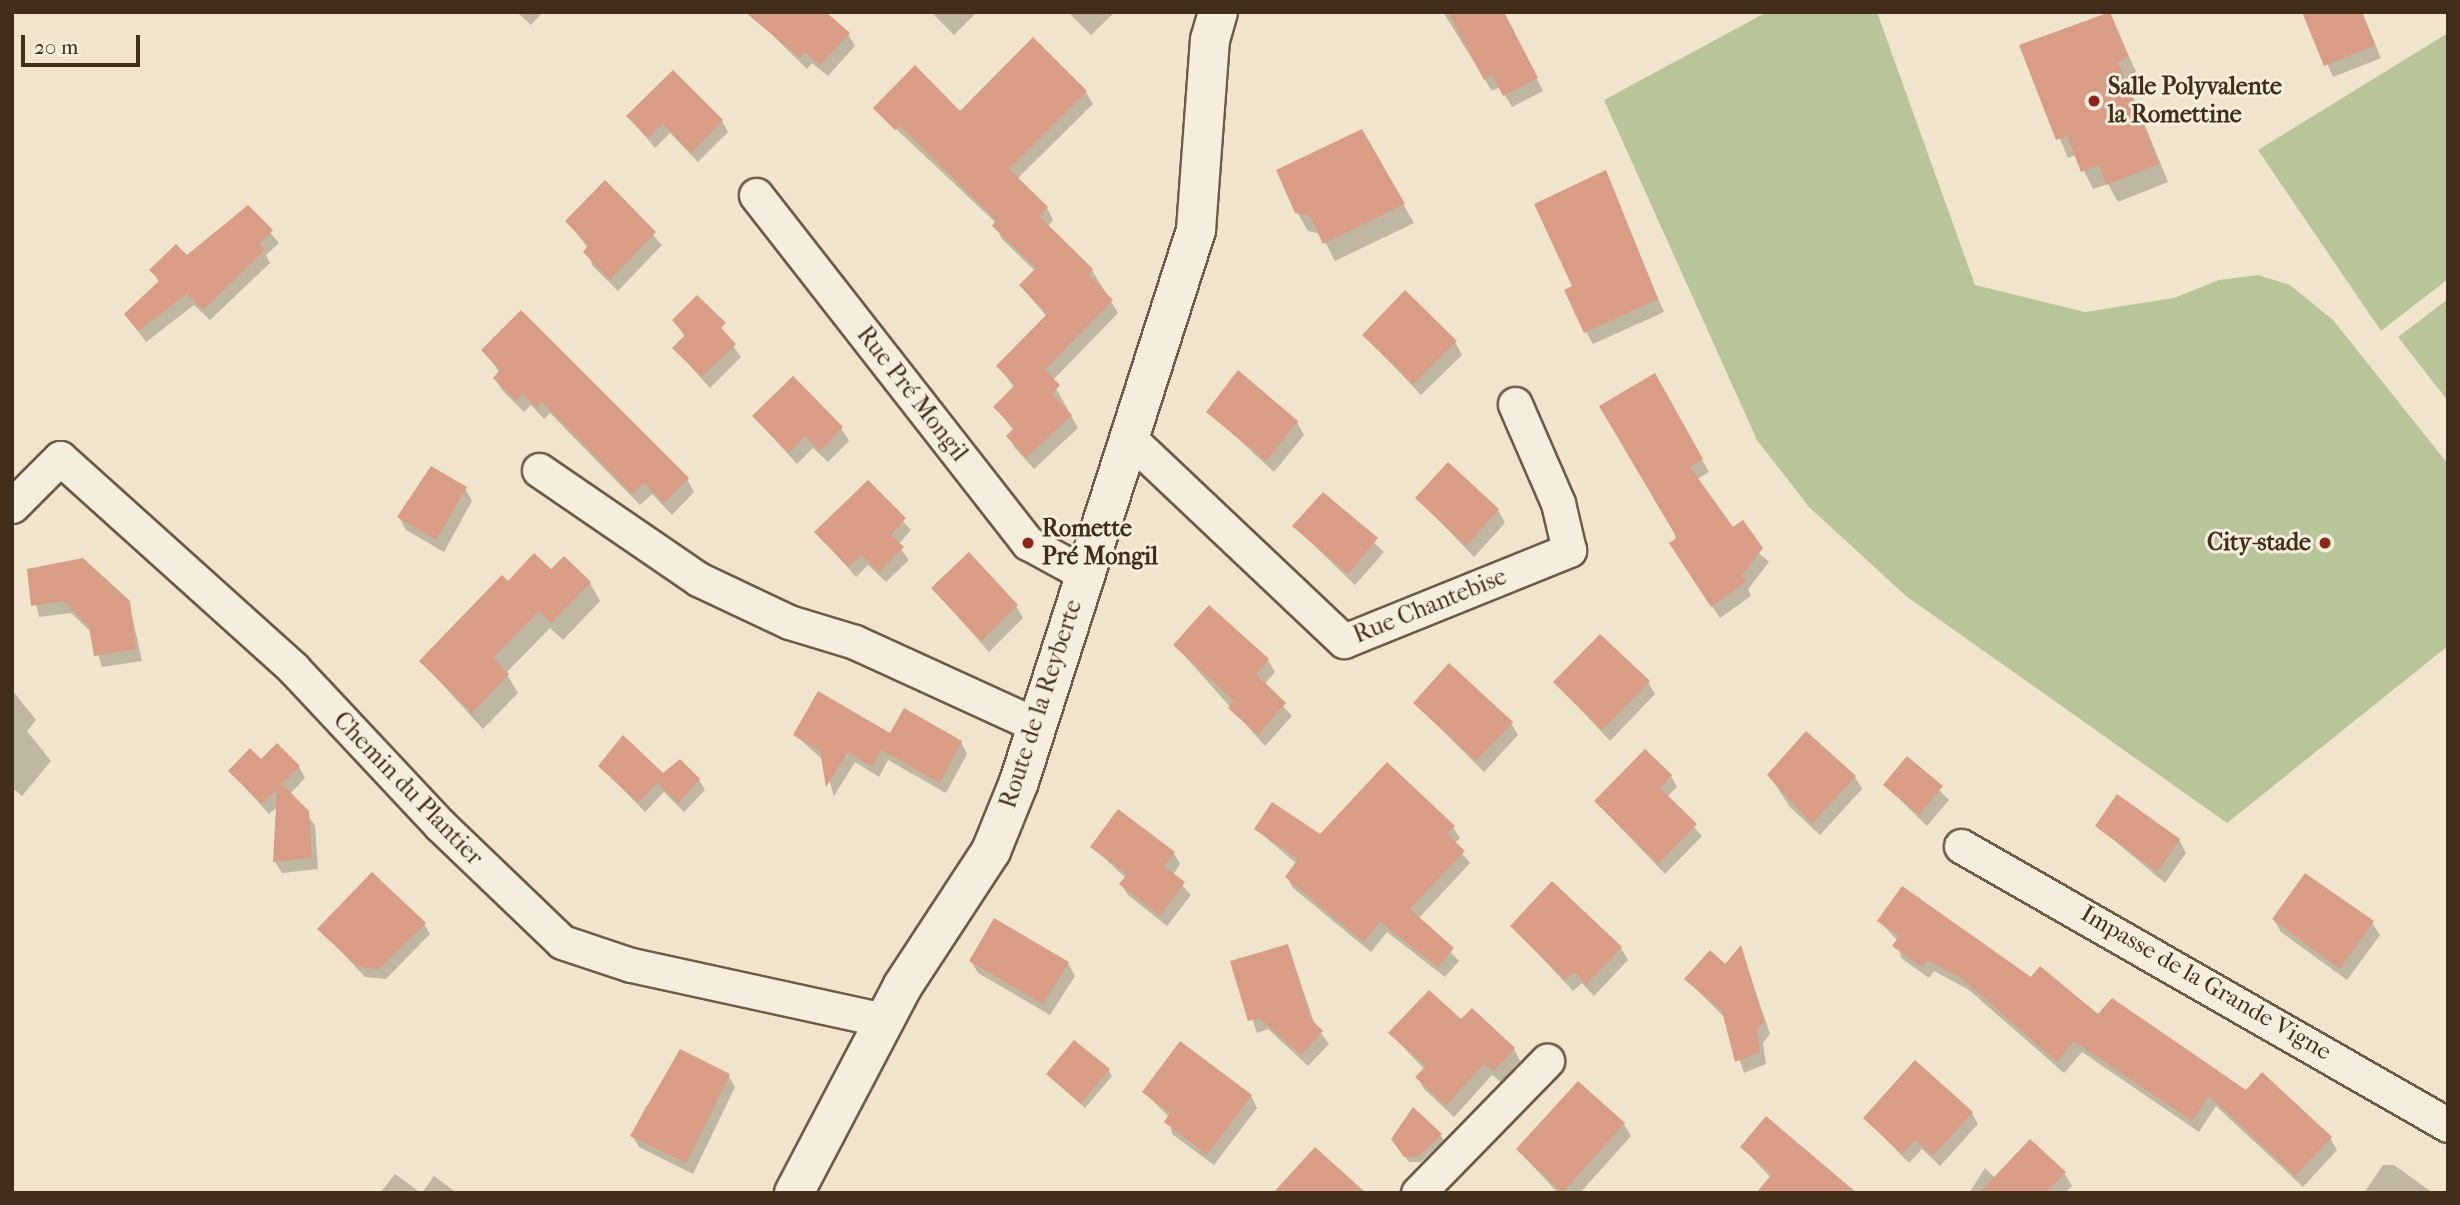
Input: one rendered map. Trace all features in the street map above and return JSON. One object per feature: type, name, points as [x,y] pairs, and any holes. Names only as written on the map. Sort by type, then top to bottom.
[{"type":"main road","name":"Route de la Reyberte","points":[[794,1193],[883,1020],[991,851],[1196,230],[1210,40],[1218,12]]},
{"type":"street","name":"Rue Pré Mongil","points":[[756,195],[1028,543],[1083,573]]},
{"type":"street","name":"Rue Chantebise","points":[[1128,437],[1344,641],[1569,550],[1558,503],[1515,404]]},
{"type":"street","name":"Chemin du Plantier","points":[[12,506],[60,458],[295,669],[439,824],[562,942],[631,965],[883,1020]]},
{"type":"street","points":[[539,470],[698,579],[789,622],[855,642],[1034,724]]},
{"type":"street","name":"Impasse de la Grande Vigne","points":[[1961,846],[2448,1125]]},
{"type":"street","points":[[1418,1193],[1547,1061]]},
{"type":"green space","points":[[1767,12],[1877,12],[1975,285],[2085,312],[2174,298],[2219,280],[2258,275],[2290,285],[2333,320],[2448,464],[2448,646],[2227,823],[1906,596],[1809,507],[1757,440],[1604,100]]},
{"type":"green space","points":[[2448,33],[2448,279],[2381,331],[2258,150]]},
{"type":"green space","points":[[2448,299],[2448,401],[2398,337]]},
{"type":"building","points":[[745,12],[826,12],[850,33],[820,65],[805,52],[800,58]]},
{"type":"building","points":[[1448,12],[1504,12],[1538,78],[1503,96],[1492,75],[1484,80]]},
{"type":"building","name":"Salle Polyvalente la Romettine","points":[[2110,12],[2129,57],[2118,62],[2159,164],[2106,185],[2099,165],[2081,172],[2067,136],[2056,140],[2019,45]]},
{"type":"building","points":[[2302,12],[2362,12],[2375,45],[2324,66]]},
{"type":"building","points":[[1033,37],[1087,91],[1009,169],[1048,207],[1039,216],[1093,269],[1089,275],[1113,300],[1045,370],[1060,385],[1052,394],[1072,415],[1026,458],[1006,436],[1014,428],[993,407],[1015,385],[996,366],[1047,314],[1019,285],[1036,268],[992,226],[996,220],[900,126],[895,130],[873,108],[915,65],[960,111]]},
{"type":"building","points":[[673,70],[723,120],[691,153],[663,124],[648,138],[626,116]]},
{"type":"building","points":[[1362,129],[1405,204],[1323,244],[1310,216],[1295,213],[1276,170]]},
{"type":"building","points":[[1606,170],[1658,299],[1584,333],[1564,290],[1572,286],[1534,204]]},
{"type":"building","points":[[605,180],[656,232],[610,280],[583,252],[588,245],[565,221]]},
{"type":"building","points":[[248,205],[273,230],[259,244],[265,250],[203,310],[187,294],[138,331],[124,314],[160,280],[149,270],[176,244],[187,255]]},
{"type":"building","points":[[1405,290],[1457,341],[1413,384],[1362,335]]},
{"type":"building","points":[[697,295],[726,323],[721,328],[736,344],[702,377],[672,348],[685,335],[672,320]]},
{"type":"building","points":[[521,310],[689,478],[664,503],[644,483],[632,494],[542,402],[536,408],[523,394],[516,401],[493,378],[500,370],[481,350]]},
{"type":"building","points":[[1238,370],[1298,421],[1266,461],[1206,412]]},
{"type":"building","points":[[1655,373],[1703,459],[1690,467],[1733,527],[1743,520],[1763,548],[1742,575],[1746,582],[1711,607],[1669,543],[1677,538],[1599,406]]},
{"type":"building","points":[[793,376],[843,427],[820,451],[805,436],[789,453],[752,416]]},
{"type":"building","points":[[1448,462],[1499,509],[1466,546],[1415,498]]},
{"type":"building","points":[[431,466],[467,487],[436,540],[397,517]]},
{"type":"building","points":[[868,480],[906,518],[891,535],[904,547],[879,572],[861,555],[848,567],[814,532]]},
{"type":"building","points":[[1323,492],[1378,538],[1348,574],[1292,526]]},
{"type":"building","points":[[969,552],[1018,605],[981,641],[931,588]]},
{"type":"building","points":[[534,553],[551,569],[564,556],[591,582],[551,623],[539,611],[493,658],[509,674],[472,713],[419,661],[502,575],[508,581]]},
{"type":"building","points":[[83,558],[130,601],[136,649],[94,656],[89,627],[63,601],[31,606],[27,569]]},
{"type":"building","points":[[1209,605],[1269,659],[1256,674],[1286,703],[1258,735],[1228,708],[1234,701],[1173,645]]},
{"type":"building","points":[[1600,634],[1650,681],[1602,730],[1553,682]]},
{"type":"building","points":[[1449,663],[1513,722],[1476,761],[1413,703]]},
{"type":"building","points":[[818,691],[890,733],[904,708],[962,741],[940,783],[881,750],[872,767],[848,752],[826,787],[820,751],[793,735]]},
{"type":"building","points":[[1806,731],[1856,776],[1812,824],[1767,775]]},
{"type":"building","points":[[623,735],[663,773],[680,759],[700,779],[678,803],[657,783],[638,803],[598,766]]},
{"type":"building","points":[[277,743],[300,766],[282,784],[309,811],[312,858],[273,862],[277,789],[262,804],[228,771],[250,748],[261,759]]},
{"type":"building","points":[[1645,749],[1672,775],[1660,788],[1697,824],[1658,864],[1594,801]]},
{"type":"building","points":[[1907,756],[1943,786],[1919,815],[1883,785]]},
{"type":"building","points":[[1387,762],[1455,826],[1447,834],[1465,851],[1410,909],[1454,948],[1438,967],[1380,922],[1364,942],[1285,877],[1298,859],[1254,829],[1272,802],[1320,834]]},
{"type":"building","points":[[2117,794],[2180,839],[2157,872],[2095,826]]},
{"type":"building","points":[[1118,809],[1175,852],[1164,866],[1185,882],[1160,916],[1119,884],[1127,874],[1090,847]]},
{"type":"building","points":[[372,872],[426,923],[379,969],[358,967],[317,929]]},
{"type":"building","points":[[2305,873],[2374,921],[2340,969],[2272,919]]},
{"type":"building","points":[[1552,881],[1622,947],[1586,985],[1574,972],[1565,980],[1510,926]]},
{"type":"building","points":[[1902,886],[2031,977],[2040,966],[2098,1014],[2112,998],[2246,1090],[2262,1072],[2332,1137],[2295,1176],[2209,1096],[2192,1121],[2074,1041],[2057,1062],[1961,978],[1927,960],[1922,967],[1892,946],[1899,936],[1877,921]]},
{"type":"building","points":[[994,918],[1069,962],[1043,1004],[969,961]]},
{"type":"building","points":[[1288,944],[1311,1019],[1323,1031],[1301,1055],[1259,1018],[1248,1021],[1230,961]]},
{"type":"building","points":[[1741,945],[1764,1021],[1757,1030],[1760,1052],[1735,1062],[1722,1011],[1684,979],[1710,950],[1725,964]]},
{"type":"building","points":[[1429,990],[1461,1019],[1472,1008],[1515,1048],[1494,1071],[1484,1064],[1446,1106],[1415,1077],[1426,1066],[1388,1033]]},
{"type":"building","points":[[1074,1040],[1110,1069],[1081,1104],[1046,1074]]},
{"type":"building","points":[[1180,1041],[1252,1095],[1207,1155],[1164,1122],[1170,1113],[1142,1092]]},
{"type":"building","points":[[680,1049],[730,1074],[686,1163],[630,1136]]},
{"type":"building","points":[[1915,1060],[1973,1112],[1933,1156],[1915,1140],[1902,1154],[1863,1118]]},
{"type":"building","points":[[1578,1081],[1625,1123],[1562,1193],[1516,1149]]},
{"type":"building","points":[[1413,1107],[1442,1134],[1418,1157],[1404,1157],[1391,1139]]},
{"type":"building","points":[[1766,1116],[1857,1193],[1756,1193],[1772,1174],[1740,1147]]},
{"type":"building","points":[[2030,1139],[2066,1172],[2046,1193],[1979,1193]]},
{"type":"building","points":[[1315,1147],[1366,1193],[1273,1193]]},
{"type":"place","name":"Salle Polyvalente la Romettine","points":[[2094,101]]},
{"type":"place","name":"Romette Pré Mongil","points":[[1028,543]]},
{"type":"place","name":"City-stade","points":[[2325,543]]}]
